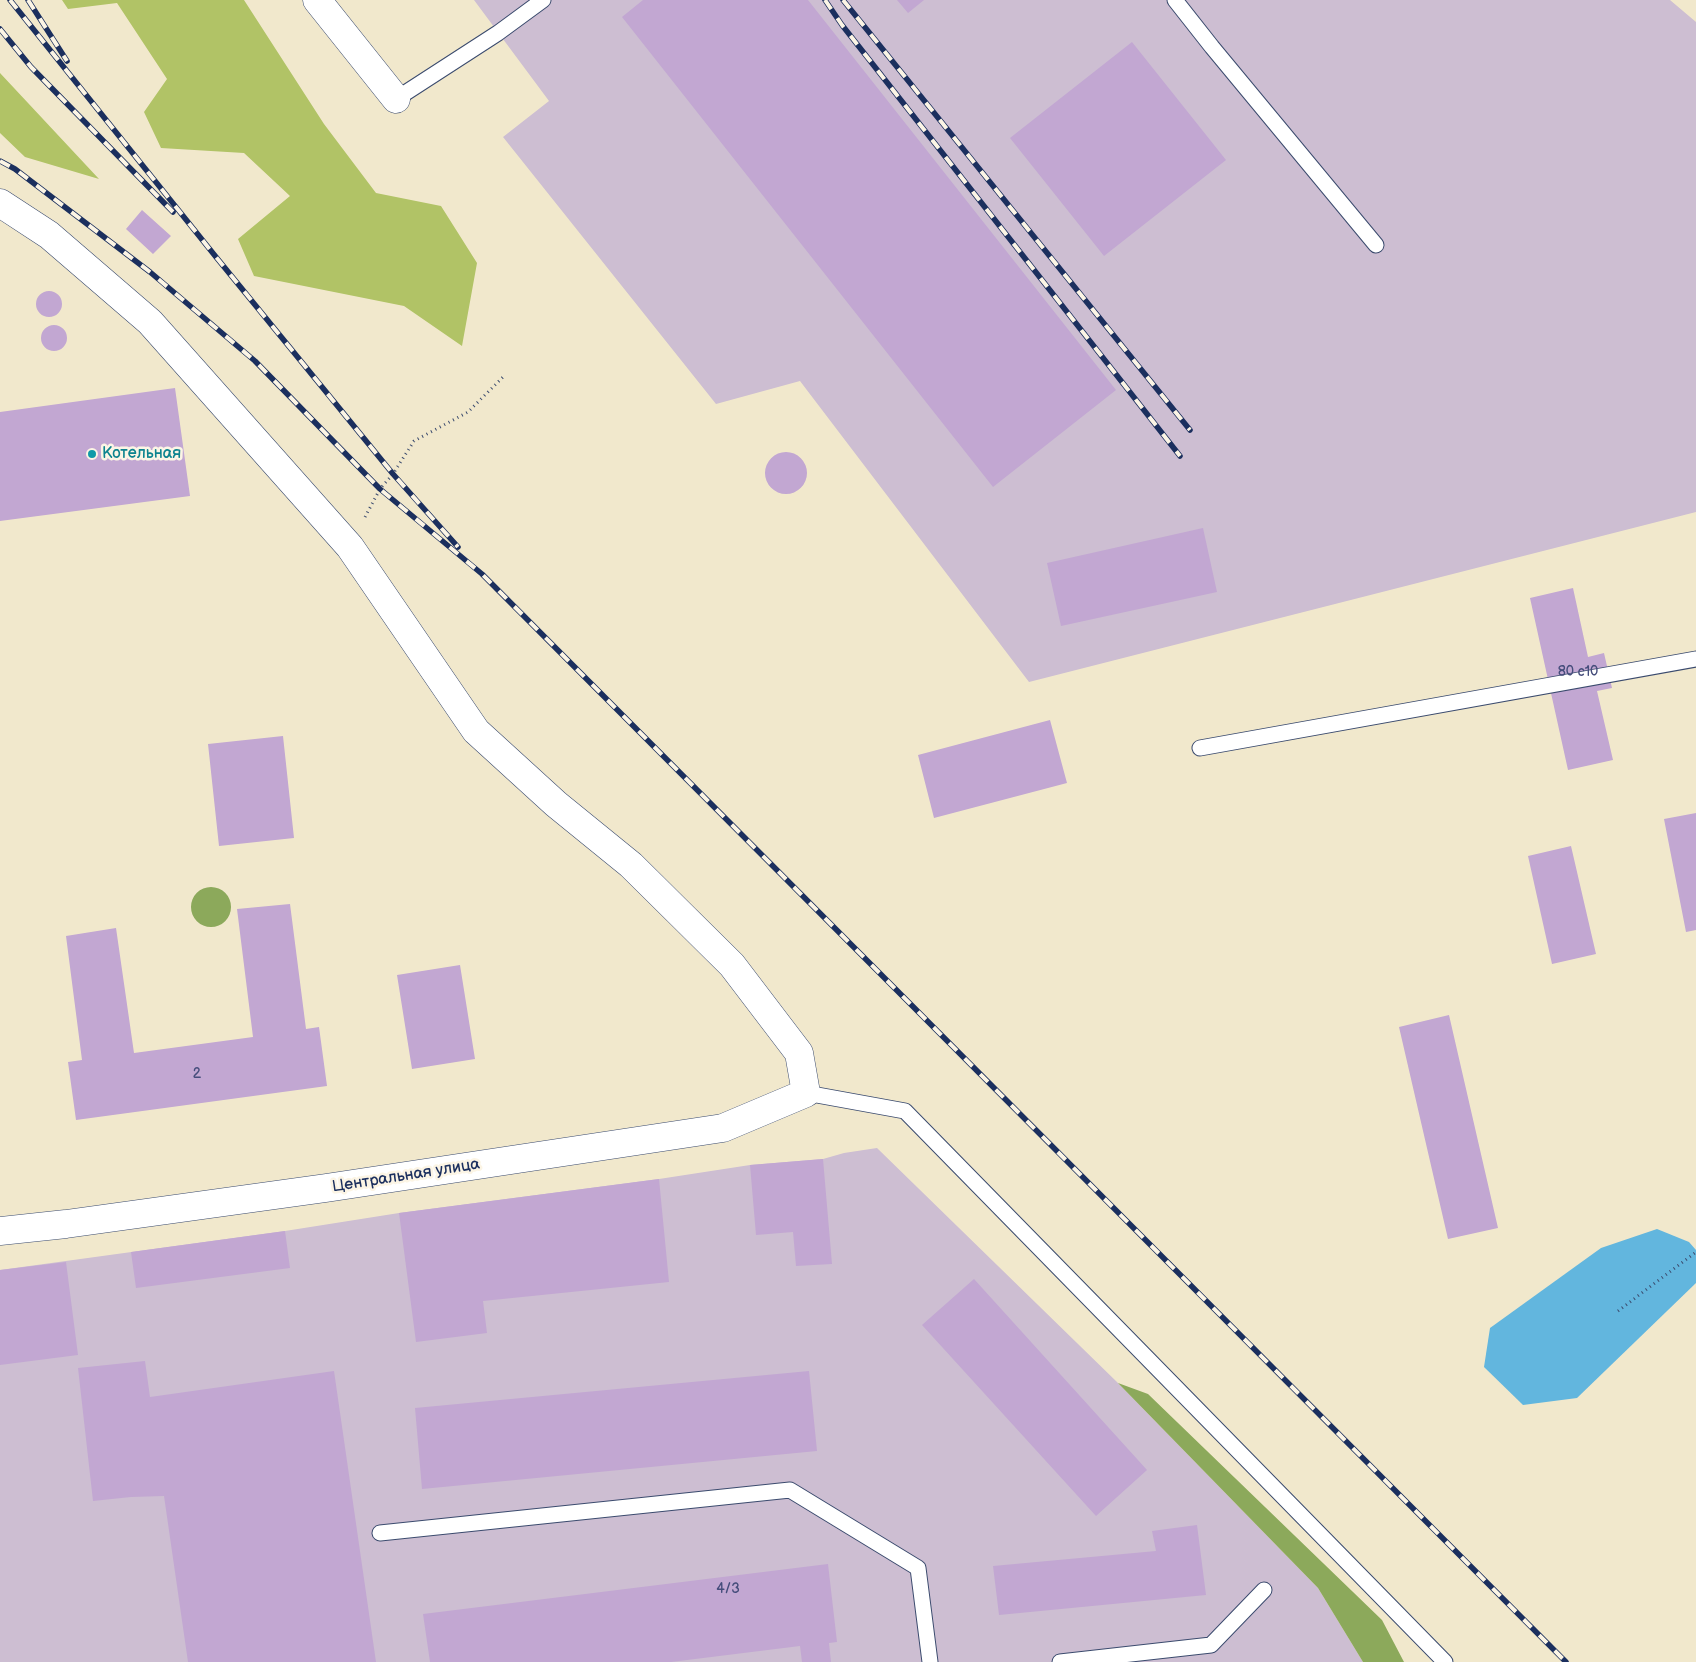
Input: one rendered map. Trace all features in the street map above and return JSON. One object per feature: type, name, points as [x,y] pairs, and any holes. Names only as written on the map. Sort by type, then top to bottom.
[{"type":"street","points":[[317,0],[396,98]]},
{"type":"street","points":[[0,203],[49,235],[150,322],[350,547],[476,731],[556,804],[632,865],[732,965],[799,1054],[806,1093]]},
{"type":"street","name":"Центральная улица","points":[[0,1231],[75,1223],[336,1187],[723,1128],[806,1093]]},
{"type":"lane","points":[[396,98],[498,33],[543,0]]},
{"type":"lane","points":[[1176,0],[1376,245]]},
{"type":"lane","points":[[1200,748],[1696,659]]},
{"type":"lane","points":[[806,1093],[905,1111],[1445,1662]]},
{"type":"lane","points":[[380,1534],[790,1490],[918,1568],[930,1662]]},
{"type":"lane","points":[[1060,1662],[1211,1645],[1264,1590]]},
{"type":"path","points":[[350,547],[380,489],[393,474],[414,441],[468,412],[504,376]]},
{"type":"path","points":[[1618,1311],[1696,1252]]},
{"type":"shaded area","points":[[474,0],[1670,0],[1696,22],[1696,512],[1029,682],[800,381],[716,404],[503,137],[549,101]]},
{"type":"shaded area","points":[[877,1148],[1118,1383],[1318,1588],[1363,1662],[0,1662],[0,1270],[750,1165],[823,1159],[844,1153]]},
{"type":"green space","points":[[62,0],[244,0],[324,124],[376,193],[441,206],[477,263],[462,346],[404,306],[254,276],[238,239],[290,196],[244,153],[161,148],[144,112],[167,79],[117,3],[68,9]]},
{"type":"green space","points":[[0,73],[99,179],[25,157],[0,133]]},
{"type":"green space","points":[[215,887],[222,890],[228,896],[231,907],[230,915],[222,924],[215,927],[207,927],[200,924],[192,915],[191,903],[194,896],[203,888]]},
{"type":"green space","points":[[1118,1383],[1148,1394],[1382,1620],[1404,1662],[1363,1662],[1318,1588]]},
{"type":"water","points":[[1657,1229],[1689,1242],[1696,1250],[1696,1283],[1577,1398],[1523,1405],[1484,1367],[1490,1328],[1601,1248]]},
{"type":"building","points":[[643,0],[808,0],[1116,390],[993,487],[622,17]]},
{"type":"building","points":[[897,0],[924,0],[908,13]]},
{"type":"building","points":[[1132,42],[1226,160],[1104,256],[1010,138]]},
{"type":"building","points":[[142,210],[171,236],[153,254],[126,229]]},
{"type":"building","points":[[49,291],[58,295],[62,304],[58,313],[49,317],[40,313],[36,304],[40,295]]},
{"type":"building","points":[[54,325],[63,329],[67,338],[63,347],[54,351],[45,347],[41,338],[45,329]]},
{"type":"building","name":"Котельная","points":[[175,388],[190,496],[0,521],[0,412]]},
{"type":"building","points":[[786,452],[801,458],[807,473],[801,488],[786,494],[771,488],[765,473],[771,458]]},
{"type":"building","points":[[1203,528],[1217,592],[1061,626],[1047,563]]},
{"type":"building","points":[[1573,588],[1588,657],[1604,653],[1612,688],[1597,691],[1613,760],[1568,770],[1530,598]]},
{"type":"building","points":[[1050,720],[1067,783],[934,818],[918,755]]},
{"type":"building","points":[[283,736],[294,838],[219,846],[208,744]]},
{"type":"building","points":[[1696,813],[1696,930],[1686,932],[1664,819]]},
{"type":"building","points":[[1571,846],[1596,954],[1552,964],[1528,856]]},
{"type":"building","points":[[290,904],[306,1029],[319,1027],[327,1086],[76,1120],[68,1062],[82,1060],[66,936],[116,928],[134,1053],[253,1037],[237,909]]},
{"type":"building","points":[[460,965],[475,1059],[412,1069],[397,975]]},
{"type":"building","points":[[1449,1015],[1498,1228],[1448,1239],[1399,1027]]},
{"type":"building","points":[[823,1159],[832,1264],[796,1266],[793,1232],[756,1235],[750,1165]]},
{"type":"building","points":[[659,1179],[669,1282],[483,1301],[487,1333],[416,1342],[399,1213]]},
{"type":"building","points":[[285,1231],[290,1268],[136,1288],[131,1252]]},
{"type":"building","points":[[66,1262],[78,1355],[0,1365],[0,1270]]},
{"type":"building","points":[[974,1279],[1147,1470],[1096,1516],[922,1325]]},
{"type":"building","points":[[145,1361],[150,1397],[334,1371],[376,1662],[188,1662],[164,1496],[93,1501],[78,1368]]},
{"type":"building","points":[[809,1371],[817,1451],[422,1489],[415,1408]]},
{"type":"building","points":[[1197,1525],[1206,1595],[999,1615],[993,1566],[1156,1551],[1152,1531]]},
{"type":"building","points":[[828,1564],[837,1642],[829,1643],[831,1662],[802,1662],[800,1646],[671,1662],[430,1662],[423,1614]]},
{"type":"railway","points":[[10,0],[393,474],[458,547]]},
{"type":"railway","points":[[28,0],[67,61]]},
{"type":"railway","points":[[825,0],[842,25],[1180,456]]},
{"type":"railway","points":[[843,0],[1190,430]]},
{"type":"railway","points":[[0,29],[31,67],[173,212]]},
{"type":"railway","points":[[0,161],[15,169],[150,272],[255,361],[380,489],[482,574],[1566,1662]]},
{"type":"place","name":"Котельная","points":[[92,454]]}]
